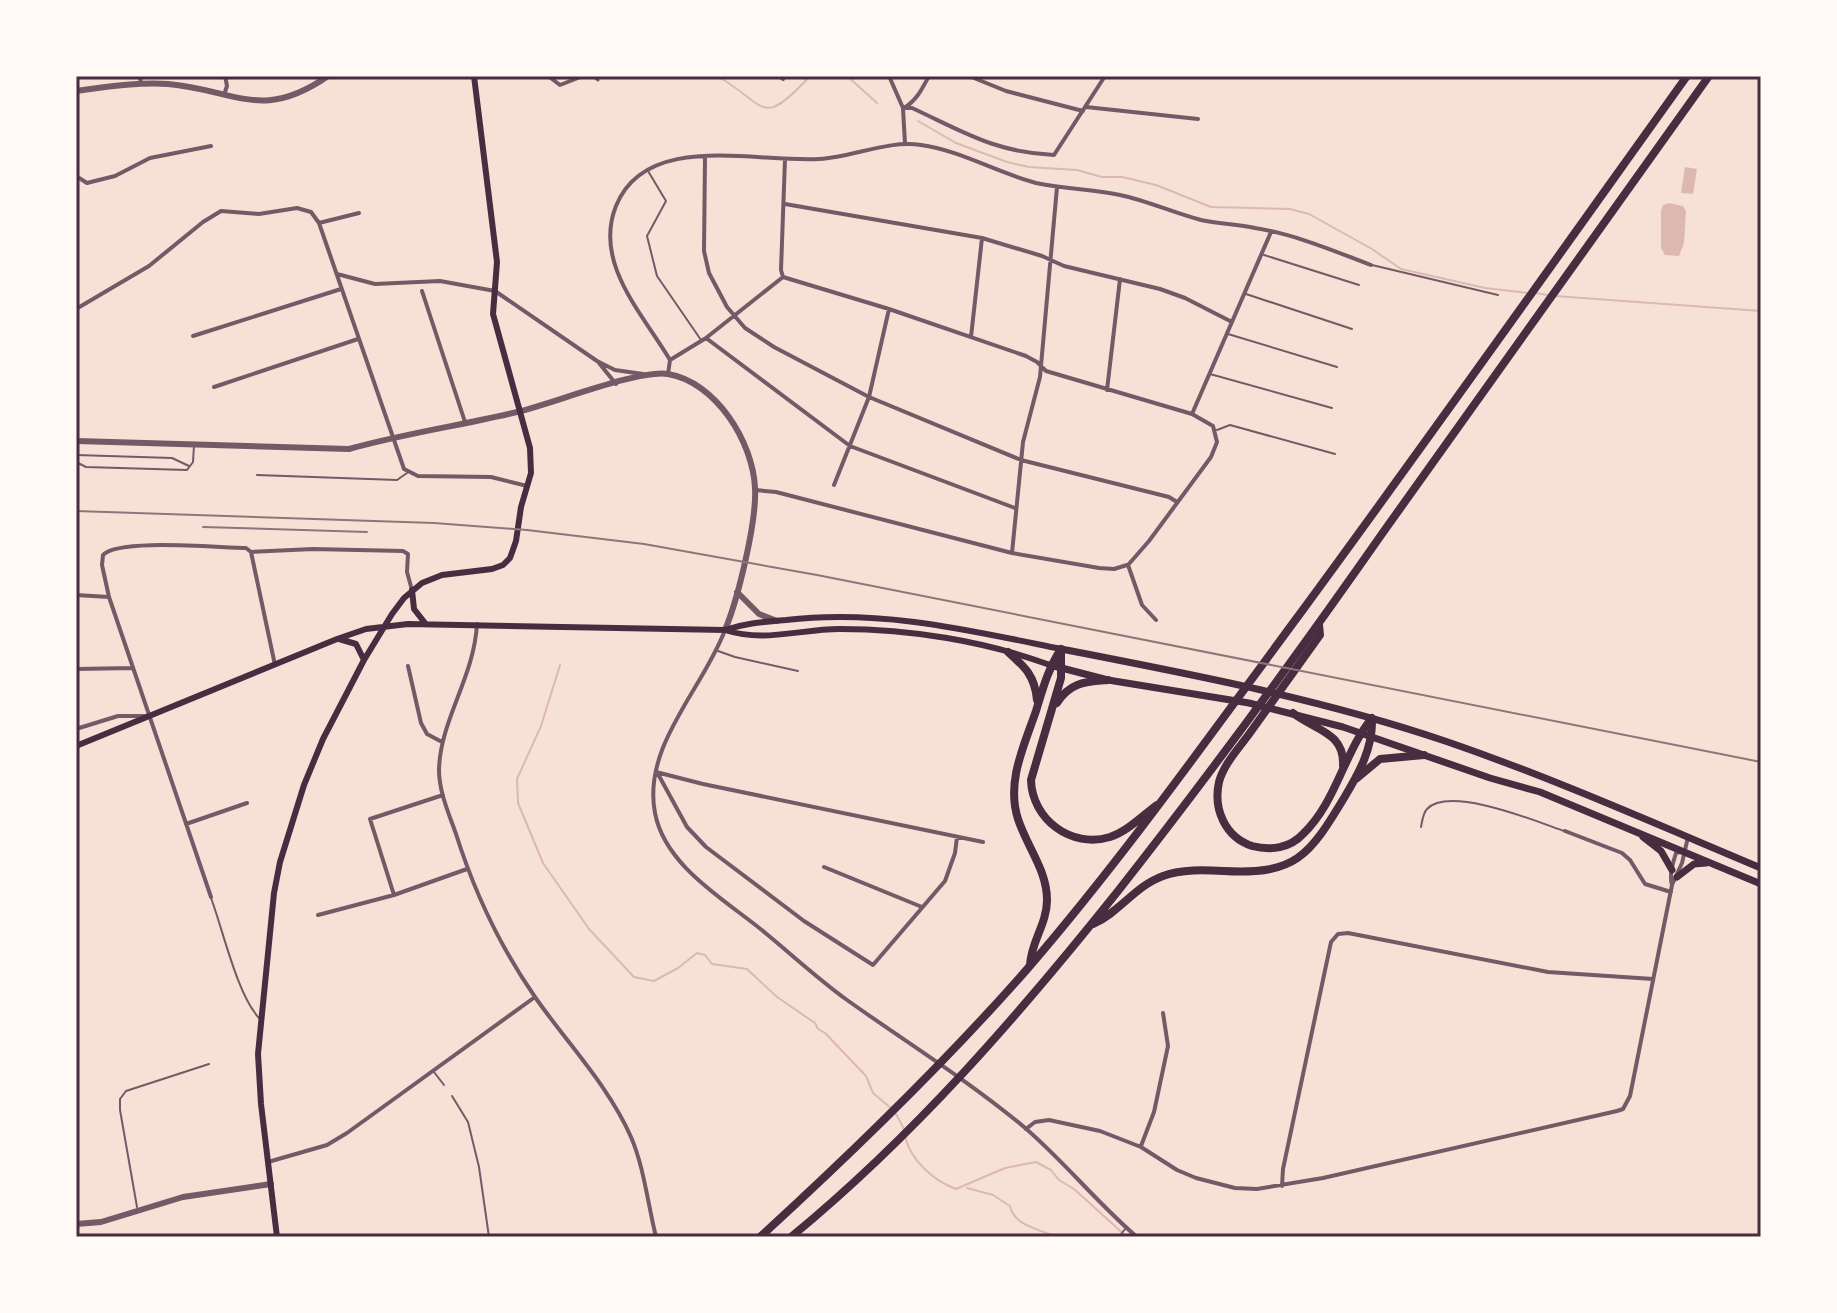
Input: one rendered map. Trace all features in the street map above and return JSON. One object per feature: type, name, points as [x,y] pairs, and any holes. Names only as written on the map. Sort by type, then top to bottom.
[{"type":"highway","points":[[760,1237],[965,1038],[1093,891],[1229,712],[1687,76]]},
{"type":"highway","points":[[791,1237],[843,1192],[982,1053],[1091,925],[1256,718],[1709,76]]},
{"type":"highway","points":[[1061,649],[1062,670],[1031,780],[1031,790],[1039,810],[1055,827],[1067,834],[1091,839],[1114,836],[1167,797]]},
{"type":"highway","points":[[1029,966],[1031,951],[1046,915],[1047,900],[1042,872],[1017,815],[1014,791],[1018,764],[1050,665],[1061,649]]},
{"type":"highway","points":[[1008,652],[1032,676],[1038,706]]},
{"type":"highway","points":[[1050,713],[1067,689],[1075,684],[1108,680]]},
{"type":"highway","points":[[1293,713],[1306,724],[1326,731],[1334,738],[1344,756],[1343,770]]},
{"type":"highway","points":[[1256,718],[1225,769],[1217,801],[1219,812],[1230,832],[1239,840],[1269,849],[1293,842],[1309,828],[1343,770],[1360,733],[1372,718]]},
{"type":"highway","points":[[1091,925],[1109,917],[1137,891],[1163,876],[1194,870],[1263,872],[1290,863],[1305,853],[1315,843],[1353,783],[1373,738],[1372,718]]},
{"type":"highway","points":[[1353,783],[1380,759],[1424,755]]},
{"type":"main road","points":[[277,1237],[259,1077],[261,1020],[274,893],[304,785],[323,739],[364,660],[384,626],[412,590],[442,575],[503,565],[513,551],[532,461],[493,314],[497,262],[474,76]]},
{"type":"main road","points":[[412,590],[414,609],[425,623]]},
{"type":"main road","points":[[725,630],[745,623],[864,615],[909,619],[1258,690],[1372,718],[1514,766],[1761,868]]},
{"type":"main road","points":[[896,632],[906,627],[909,619]]},
{"type":"main road","points":[[76,746],[337,639],[384,626],[425,623],[725,630],[747,637],[826,629],[896,632],[1008,652],[1062,670],[1108,680],[1220,697],[1293,713],[1540,792],[1761,884]]},
{"type":"main road","points":[[337,639],[356,644],[364,660]]},
{"type":"main road","points":[[1642,835],[1661,851],[1674,873],[1694,864],[1712,863]]},
{"type":"street","points":[[224,95],[227,86],[225,76]]},
{"type":"street","points":[[76,91],[140,80],[249,102],[281,98],[328,76]]},
{"type":"street","points":[[548,76],[560,85],[583,76]]},
{"type":"street","points":[[593,76],[598,80]]},
{"type":"street","points":[[889,76],[903,108],[905,144]]},
{"type":"street","points":[[903,108],[912,103],[929,76]]},
{"type":"street","points":[[969,76],[1006,91],[1085,109],[1198,119]]},
{"type":"street","points":[[903,108],[912,108],[991,145],[1024,153],[1054,155],[1105,76]]},
{"type":"street","points":[[668,374],[670,360],[629,297],[610,252],[615,208],[627,186],[647,169],[675,158],[837,157],[905,144],[935,147],[1012,176],[1057,187],[1118,194],[1205,221],[1271,232],[1371,265]]},
{"type":"street","points":[[76,176],[87,183],[115,176],[150,158],[211,146]]},
{"type":"street","points":[[705,157],[704,251],[713,283],[745,328],[774,347],[869,397],[1021,460],[1169,497],[1177,502]]},
{"type":"street","points":[[783,277],[785,159]]},
{"type":"street","points":[[1012,553],[1021,460],[1042,366],[1057,187]]},
{"type":"street","points":[[785,204],[982,238],[1064,266],[1185,298],[1232,322]]},
{"type":"street","points":[[76,309],[149,266],[214,213],[231,210],[259,214],[297,208],[311,212],[319,223],[400,462],[408,472],[418,476],[500,478],[527,486]]},
{"type":"street","points":[[319,223],[359,213]]},
{"type":"street","points":[[1192,414],[1271,232]]},
{"type":"street","points":[[971,337],[982,238]]},
{"type":"street","points":[[337,274],[375,284],[440,281],[495,291],[597,361],[615,370],[668,374],[702,389],[721,407],[744,445],[755,490],[737,592],[725,630],[717,650],[674,724],[656,772],[654,812],[666,845],[692,874],[843,998],[1026,1129],[1124,1229],[1137,1237]]},
{"type":"street","points":[[670,360],[704,339],[783,277]]},
{"type":"street","points":[[755,490],[776,492],[1012,553],[1114,569],[1128,565],[1211,457],[1217,442],[1216,431],[1192,414],[1046,371],[1026,356],[783,277]]},
{"type":"street","points":[[1107,390],[1120,279]]},
{"type":"street","points":[[193,336],[341,289]]},
{"type":"street","points":[[422,291],[465,422]]},
{"type":"street","points":[[834,485],[869,397],[889,309]]},
{"type":"street","points":[[214,387],[358,339]]},
{"type":"street","points":[[704,339],[850,446],[1015,508]]},
{"type":"street","points":[[597,361],[616,384]]},
{"type":"street","points":[[76,442],[349,449],[392,436],[521,411],[648,374]]},
{"type":"street","points":[[211,897],[109,597],[102,559],[106,552],[113,548],[165,545],[246,548],[251,552],[275,665]]},
{"type":"street","points":[[251,552],[313,549],[406,552],[412,590]]},
{"type":"street","points":[[1128,565],[1142,605],[1156,620]]},
{"type":"street","points":[[737,592],[759,614],[777,621]]},
{"type":"street","points":[[76,595],[109,597]]},
{"type":"street","points":[[477,624],[469,672],[442,742],[439,772],[443,795],[467,869],[505,950],[535,997],[606,1093],[631,1138],[656,1237]]},
{"type":"street","points":[[408,666],[421,723],[427,734],[442,742]]},
{"type":"street","points":[[76,669],[133,668]]},
{"type":"street","points":[[76,729],[118,716],[152,717]]},
{"type":"street","points":[[656,772],[983,842]]},
{"type":"street","points":[[656,772],[687,827],[706,847],[804,921],[873,965],[945,881],[957,837]]},
{"type":"street","points":[[394,895],[370,819],[443,795]]},
{"type":"street","points":[[186,824],[247,803]]},
{"type":"street","points":[[1565,831],[1622,853],[1645,884],[1671,892]]},
{"type":"street","points":[[1672,885],[1674,873],[1684,857],[1688,837]]},
{"type":"street","points":[[1026,1129],[1035,1122],[1049,1120],[1100,1131],[1141,1147],[1177,1170],[1215,1184],[1257,1189],[1460,1148],[1623,1109],[1630,1096],[1676,853],[1683,851]]},
{"type":"street","points":[[824,867],[923,907]]},
{"type":"street","points":[[318,915],[394,895],[467,869]]},
{"type":"street","points":[[1282,1186],[1331,942],[1338,934],[1348,933],[1548,972],[1653,979]]},
{"type":"street","points":[[268,1162],[327,1145],[535,997]]},
{"type":"street","points":[[1141,1147],[1154,1112],[1168,1046],[1163,1013]]},
{"type":"street","points":[[76,1224],[101,1222],[183,1197],[271,1184]]},
{"type":"lane","points":[[647,169],[666,201],[647,236],[657,276],[704,339]]},
{"type":"lane","points":[[1263,255],[1359,285]]},
{"type":"lane","points":[[1371,265],[1498,295]]},
{"type":"lane","points":[[1245,293],[1352,329]]},
{"type":"lane","points":[[1227,333],[1337,367]]},
{"type":"lane","points":[[1209,373],[1332,408]]},
{"type":"lane","points":[[1216,431],[1230,425],[1335,454]]},
{"type":"lane","points":[[191,467],[194,445]]},
{"type":"lane","points":[[76,455],[172,458],[191,467]]},
{"type":"lane","points":[[76,462],[86,467],[187,470],[191,467]]},
{"type":"lane","points":[[257,475],[397,480],[408,472]]},
{"type":"lane","points":[[717,650],[798,671]]},
{"type":"lane","points":[[1421,827],[1427,809],[1450,802],[1500,809],[1565,831]]},
{"type":"lane","points":[[211,897],[244,992],[251,1009],[261,1020]]},
{"type":"lane","points":[[138,1212],[120,1099],[126,1091],[209,1064]]},
{"type":"lane","points":[[433,1071],[444,1085]]},
{"type":"lane","points":[[452,1096],[468,1122],[479,1167],[489,1237]]},
{"type":"lane","points":[[1119,1237],[1124,1229]]},
{"type":"shaded area","points":[[1685,167],[1697,169],[1693,194],[1681,193]]},
{"type":"shaded area","points":[[1663,205],[1683,206],[1686,211],[1684,243],[1679,256],[1665,255],[1661,248],[1661,211]]},
{"type":"waterway","points":[[717,76],[764,107],[782,103],[810,76]]},
{"type":"waterway","points":[[847,76],[877,103]]},
{"type":"waterway","points":[[918,121],[956,143],[1007,162],[1029,167],[1077,170],[1102,177],[1122,177],[1156,185],[1211,207],[1290,209],[1309,214],[1401,269],[1485,288],[1529,293]]},
{"type":"waterway","points":[[1535,293],[1548,295]]},
{"type":"waterway","points":[[1555,296],[1761,311]]},
{"type":"waterway","points":[[560,665],[541,726],[517,779],[518,803],[543,863],[589,929],[634,977],[654,981],[697,953],[705,955],[712,964],[747,969],[777,997],[815,1023],[866,1076],[873,1093],[892,1109]]},
{"type":"waterway","points":[[896,1114],[904,1129]]},
{"type":"waterway","points":[[905,1136],[912,1153],[924,1168],[939,1181],[956,1189],[1005,1168],[1036,1162],[1051,1170],[1127,1237]]},
{"type":"waterway","points":[[967,1188],[993,1195],[1010,1206],[1022,1223],[1057,1237]]},
{"type":"railway","points":[[76,511],[434,523],[644,544],[817,575],[1761,762]]},
{"type":"railway","points":[[203,527],[367,532]]}]
